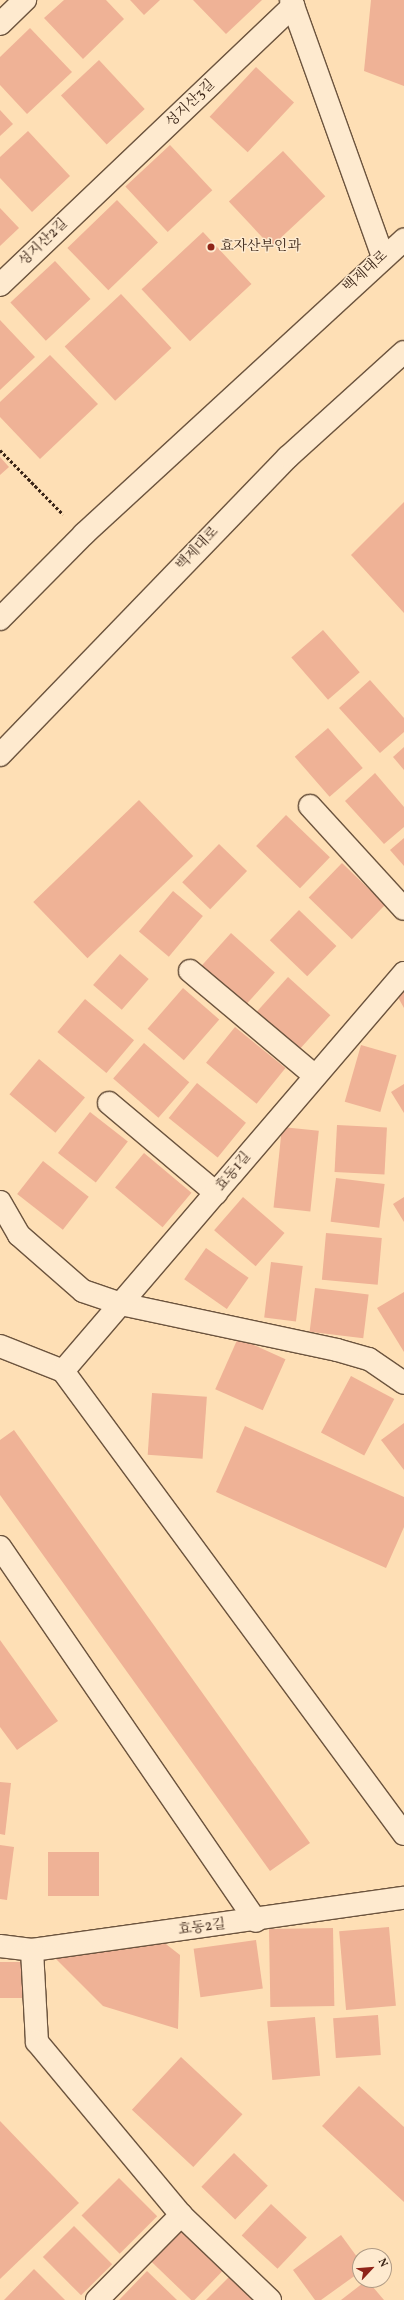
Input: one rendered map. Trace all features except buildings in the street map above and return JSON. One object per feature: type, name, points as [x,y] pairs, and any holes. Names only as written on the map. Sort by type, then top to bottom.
[{"type":"street","points":[[0,24],[25,0]]},
{"type":"street","name":"성지산3길","points":[[88,201],[292,3],[383,257]]},
{"type":"street","name":"성지산2길","points":[[0,285],[88,201]]},
{"type":"street","name":"백제대로","points":[[0,619],[84,534],[383,257],[404,240]]},
{"type":"street","name":"백제대로","points":[[0,755],[288,457],[404,352]]},
{"type":"street","points":[[310,806],[404,909]]},
{"type":"street","points":[[190,971],[315,1076]]},
{"type":"street","name":"효동1길","points":[[63,1371],[404,973]]},
{"type":"street","points":[[109,1102],[216,1193]]},
{"type":"street","points":[[0,1202],[19,1235],[54,1268],[83,1291],[121,1304],[337,1350],[369,1359],[404,1382]]},
{"type":"street","points":[[0,1346],[63,1371],[404,1834]]},
{"type":"street","points":[[0,1547],[256,1922]]},
{"type":"street","name":"효동2길","points":[[0,1946],[32,1950],[256,1922],[404,1898]]},
{"type":"street","points":[[32,1950],[37,2042],[181,2215],[270,2300]]},
{"type":"street","points":[[97,2300],[181,2215]]},
{"type":"path","points":[[0,450],[84,534]]},
{"type":"place","name":"효자산부인과","points":[[211,247]]}]
